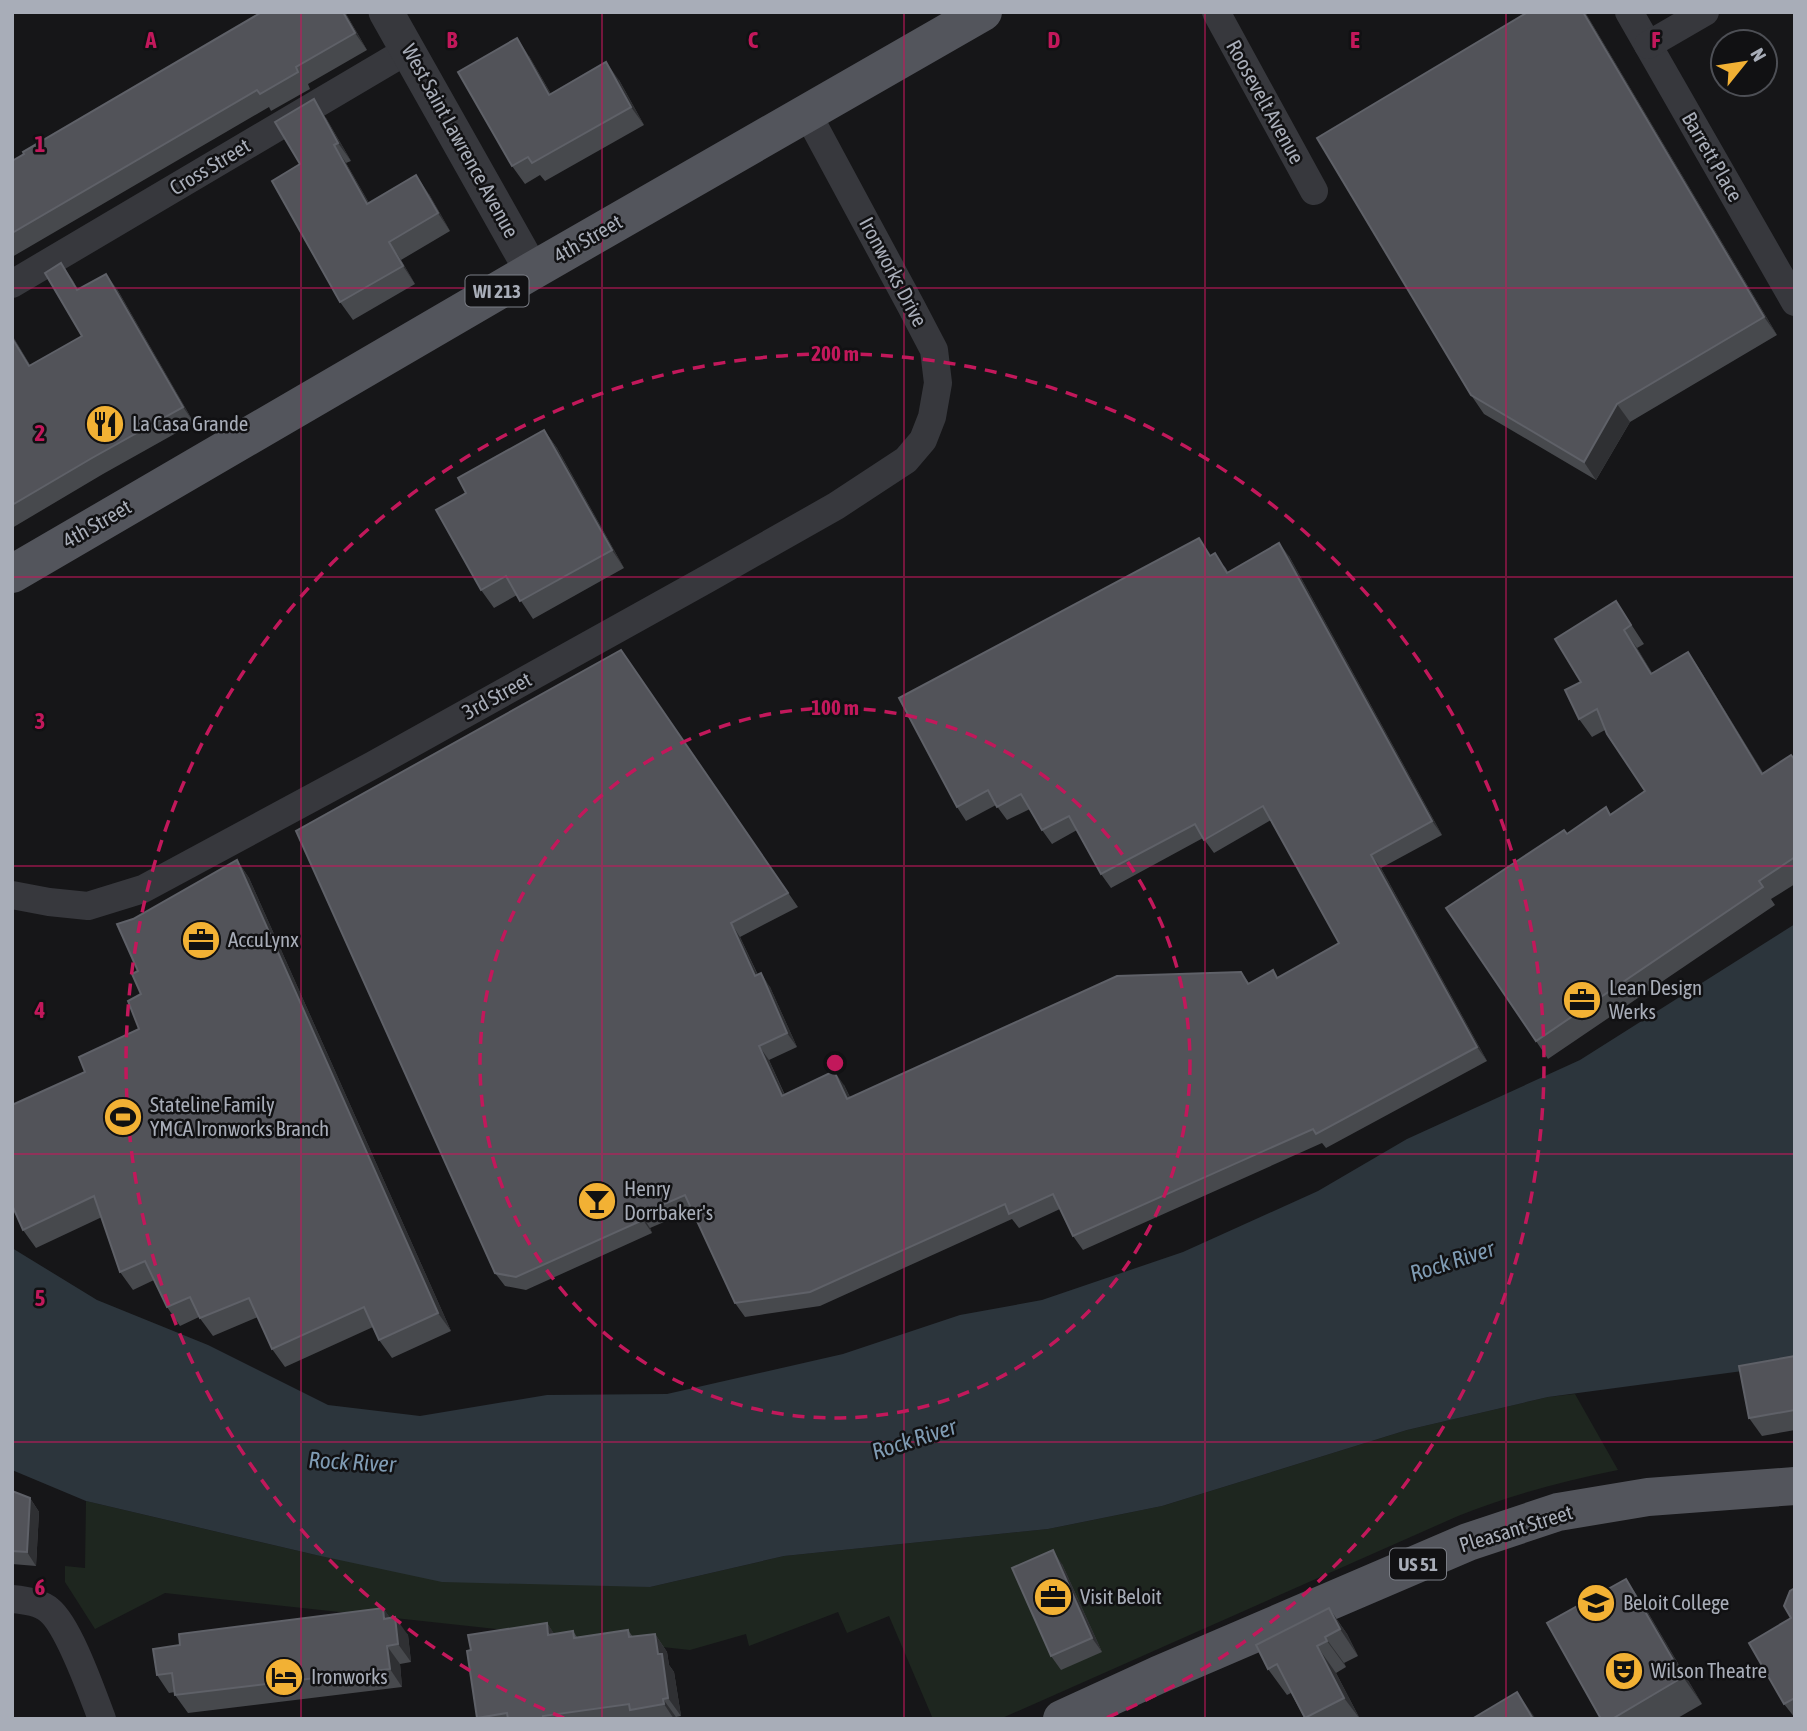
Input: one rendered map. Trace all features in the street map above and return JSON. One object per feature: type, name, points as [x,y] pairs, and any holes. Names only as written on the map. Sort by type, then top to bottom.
[{"type":"main road","name":"4th Street","points":[[12,574],[983,12]]},
{"type":"main road","name":"Pleasant Street","points":[[1062,1719],[1468,1542],[1558,1513],[1648,1497],[1795,1486]]},
{"type":"street","name":"West Saint Lawrence Avenue","points":[[386,12],[532,271]]},
{"type":"street","name":"Roosevelt Avenue","points":[[1216,12],[1314,191]]},
{"type":"street","name":"Barrett Place","points":[[1629,12],[1795,302]]},
{"type":"street","points":[[1648,45],[1705,12]]},
{"type":"street","name":"Cross Street","points":[[12,284],[408,50]]},
{"type":"street","name":"Ironworks Drive","points":[[807,113],[933,350],[938,383],[932,417],[923,440]]},
{"type":"street","name":"3rd Street","points":[[12,895],[88,906],[143,889],[373,765],[836,506],[906,460],[923,440]]},
{"type":"street","points":[[12,1599],[40,1605],[58,1620],[102,1719]]},
{"type":"shaded area","points":[[1575,1394],[1618,1470],[1537,1489],[1458,1516],[1000,1719],[933,1719],[889,1616],[847,1633],[838,1612],[749,1646],[746,1634],[690,1650],[165,1593],[95,1629],[65,1582],[65,1566],[85,1568],[86,1501],[316,1555],[650,1587],[784,1556],[1048,1529],[1162,1506],[1407,1430],[1548,1397]]},
{"type":"water","name":"Rock River","points":[[1795,924],[1795,1364],[1548,1397],[1407,1430],[1162,1506],[1048,1529],[784,1556],[650,1587],[442,1582],[86,1501],[12,1470],[12,1248],[97,1300],[208,1345],[328,1405],[420,1416],[547,1395],[667,1394],[843,1354],[960,1315],[1042,1300],[1183,1252],[1318,1191],[1407,1139],[1580,1060]]},
{"type":"building","points":[[262,12],[343,12],[355,33],[296,67],[298,72],[260,94],[257,90],[12,233],[12,161]]},
{"type":"building","points":[[1528,12],[1583,12],[1764,317],[1617,404],[1584,462],[1471,395],[1317,138]]},
{"type":"building","points":[[517,38],[549,95],[606,62],[631,107],[532,163],[528,157],[512,166],[458,72]]},
{"type":"building","points":[[314,99],[338,143],[334,145],[367,204],[416,175],[438,213],[389,242],[403,266],[340,302],[272,181],[300,164],[275,122]]},
{"type":"building","points":[[61,263],[77,290],[106,274],[183,407],[12,505],[12,338],[29,366],[82,336],[45,273]]},
{"type":"building","points":[[544,430],[612,550],[520,601],[506,576],[481,590],[436,510],[466,493],[458,478]]},
{"type":"building","points":[[1199,538],[1210,556],[1215,553],[1227,573],[1279,543],[1432,821],[1371,855],[1477,1047],[1316,1134],[1313,1129],[1073,1236],[1053,1194],[1009,1214],[1005,1204],[810,1292],[735,1303],[685,1195],[641,1214],[643,1220],[516,1277],[495,1273],[296,831],[621,650],[788,893],[731,923],[755,976],[761,973],[787,1033],[759,1046],[782,1096],[834,1071],[847,1099],[1117,976],[1241,972],[1248,984],[1273,970],[1277,978],[1339,943],[1263,806],[1204,840],[1195,824],[1101,874],[1069,816],[1042,830],[1021,794],[997,807],[988,790],[957,807],[899,698]]},
{"type":"building","points":[[1616,601],[1631,625],[1624,630],[1651,674],[1688,652],[1762,774],[1791,755],[1795,760],[1795,857],[1759,881],[1763,887],[1536,1041],[1446,908],[1564,830],[1567,834],[1606,807],[1610,815],[1645,791],[1607,734],[1597,709],[1579,719],[1565,690],[1581,682],[1555,639]]},
{"type":"building","points":[[237,860],[438,1313],[379,1340],[364,1307],[272,1349],[249,1298],[200,1318],[190,1297],[167,1307],[145,1261],[120,1272],[94,1196],[23,1230],[12,1205],[12,1105],[85,1072],[79,1057],[139,1029],[128,1001],[141,994],[132,974],[138,971],[117,924],[133,919]]},
{"type":"building","points":[[1795,1356],[1795,1410],[1749,1418],[1739,1366]]},
{"type":"building","points":[[12,1491],[30,1498],[27,1552],[12,1551]]},
{"type":"building","points":[[1053,1550],[1092,1638],[1051,1656],[1012,1568]]},
{"type":"building","points":[[1626,1579],[1683,1677],[1612,1719],[1601,1719],[1547,1623]]},
{"type":"building","points":[[1795,1588],[1795,1698],[1784,1704],[1749,1643],[1791,1618],[1784,1606],[1790,1591]]},
{"type":"building","name":"Ironworks","points":[[383,1608],[384,1619],[395,1617],[398,1644],[387,1646],[390,1669],[175,1695],[172,1673],[157,1675],[153,1649],[180,1645],[179,1634]]},
{"type":"building","points":[[1329,1608],[1340,1629],[1325,1637],[1327,1641],[1317,1646],[1344,1698],[1305,1718],[1277,1664],[1268,1669],[1256,1645]]},
{"type":"building","points":[[547,1623],[548,1635],[573,1631],[574,1638],[628,1630],[629,1637],[655,1634],[658,1654],[662,1654],[668,1698],[663,1699],[664,1704],[630,1710],[629,1704],[543,1716],[543,1719],[508,1719],[507,1713],[477,1718],[467,1651],[471,1650],[468,1635]]},
{"type":"building","points":[[1517,1692],[1533,1719],[1472,1719]]},
{"type":"place","name":"La Casa Grande","points":[[105,424]]},
{"type":"place","name":"AccuLynx","points":[[201,940]]},
{"type":"place","name":"Lean Design Werks","points":[[1582,1000]]},
{"type":"place","name":"Stateline Family YMCA Ironworks Branch","points":[[123,1117]]},
{"type":"place","name":"Henry Dorrbaker's","points":[[597,1201]]},
{"type":"place","name":"Visit Beloit","points":[[1053,1597]]},
{"type":"place","name":"Beloit College","points":[[1596,1603]]},
{"type":"place","name":"Wilson Theatre","points":[[1624,1671]]},
{"type":"place","name":"Ironworks","points":[[284,1677]]}]
